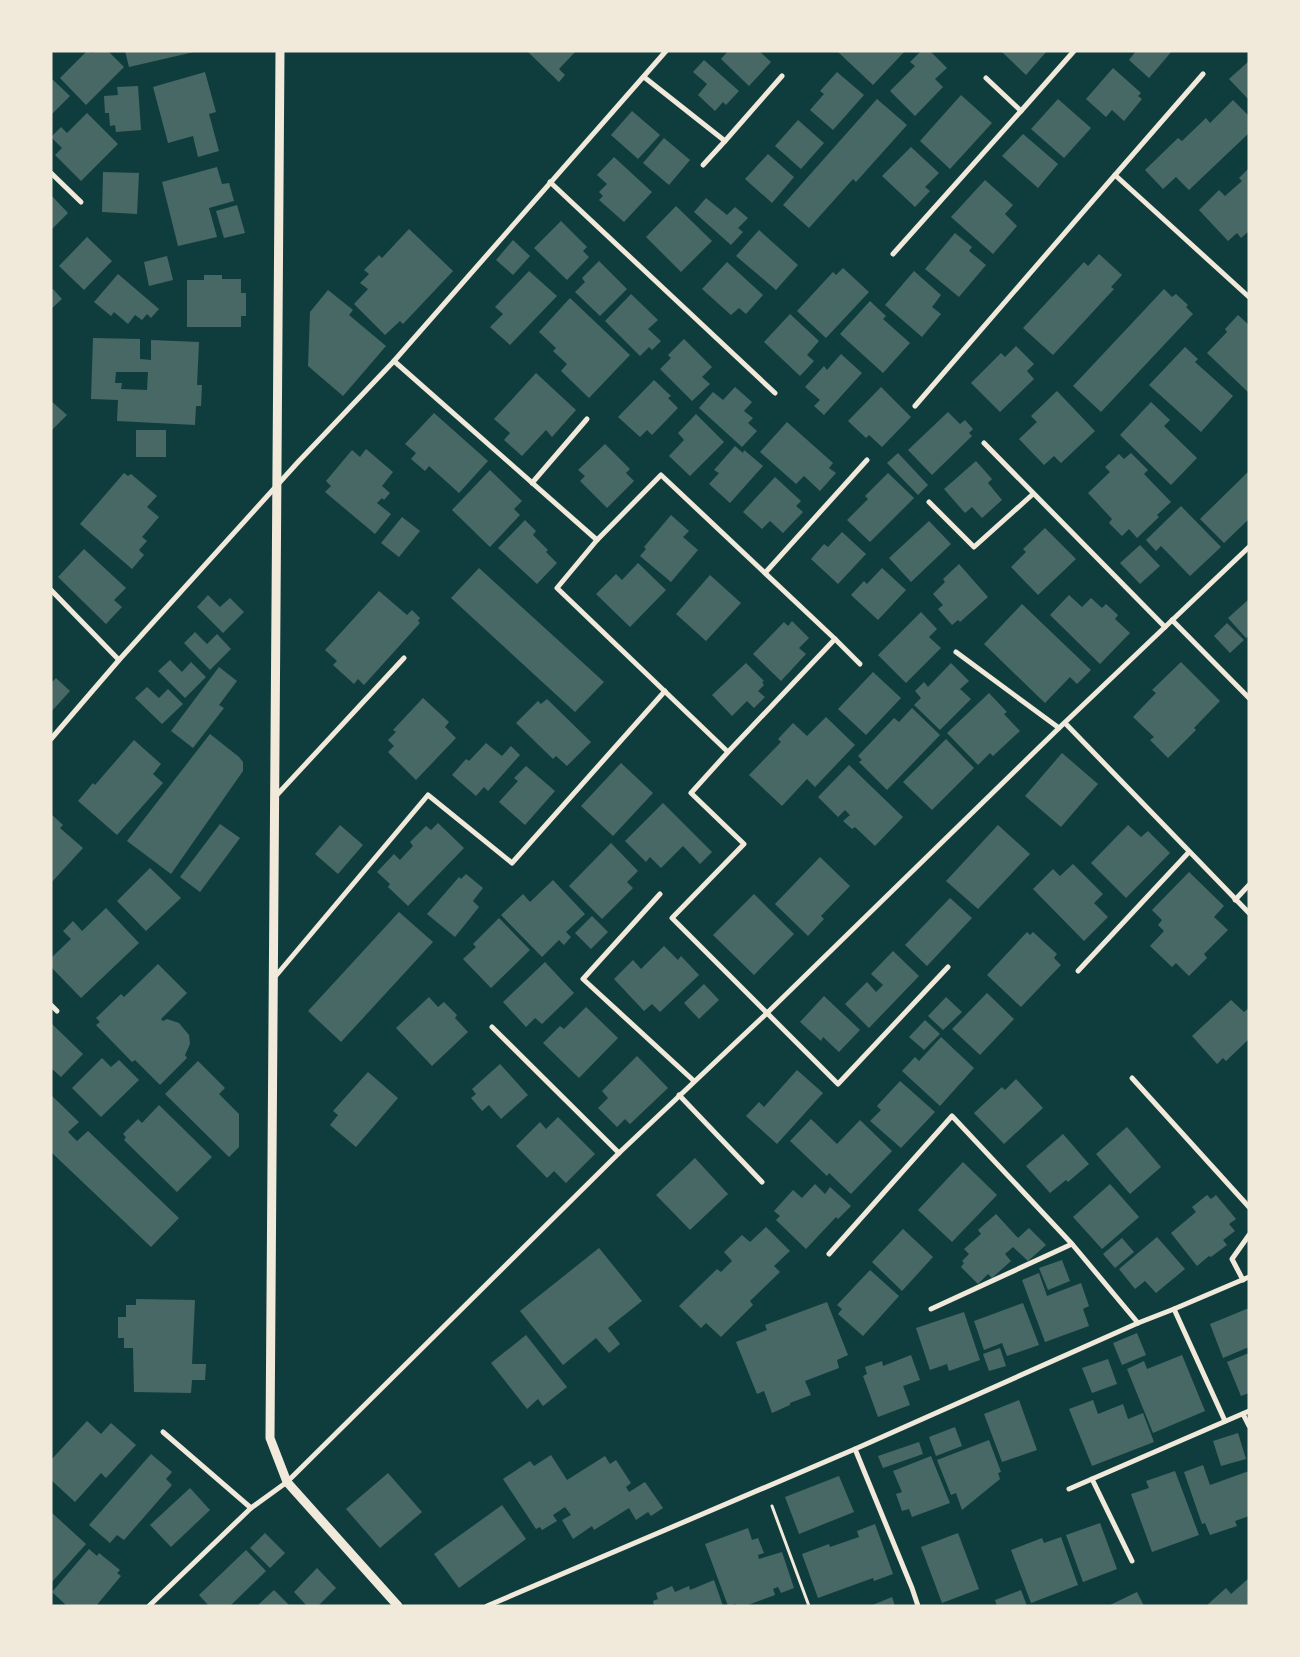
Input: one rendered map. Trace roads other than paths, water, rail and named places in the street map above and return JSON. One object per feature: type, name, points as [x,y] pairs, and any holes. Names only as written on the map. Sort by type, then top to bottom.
[{"type":"street","points":[[280,51],[279,485],[274,798],[270,1438],[287,1482],[398,1606]]},
{"type":"street","points":[[51,739],[119,660],[394,361],[666,51]]},
{"type":"street","points":[[893,254],[1074,51]]},
{"type":"street","points":[[916,406],[1204,74]]},
{"type":"street","points":[[703,165],[782,76]]},
{"type":"street","points":[[644,77],[725,141]]},
{"type":"street","points":[[986,78],[1021,111]]},
{"type":"street","points":[[51,173],[81,202]]},
{"type":"street","points":[[1115,175],[1249,297]]},
{"type":"street","points":[[550,182],[774,393]]},
{"type":"street","points":[[394,361],[597,540]]},
{"type":"street","points":[[532,483],[587,419]]},
{"type":"street","points":[[984,443],[1165,627]]},
{"type":"street","points":[[765,573],[867,460]]},
{"type":"street","points":[[728,752],[557,588],[597,540],[661,475],[860,664]]},
{"type":"street","points":[[929,502],[974,547],[1033,494]]},
{"type":"street","points":[[149,1606],[251,1508],[287,1482],[619,1153],[766,1014],[1059,728],[1249,547]]},
{"type":"street","points":[[51,590],[119,660]]},
{"type":"street","points":[[1172,620],[1249,698]]},
{"type":"street","points":[[834,639],[691,793],[744,844],[672,918],[838,1084],[948,966]]},
{"type":"street","points":[[956,652],[1059,728]]},
{"type":"street","points":[[274,798],[404,658]]},
{"type":"street","points":[[273,980],[428,795],[512,863],[665,691]]},
{"type":"street","points":[[1065,724],[1249,913]]},
{"type":"street","points":[[1078,971],[1189,852]]},
{"type":"street","points":[[1235,900],[1249,885]]},
{"type":"street","points":[[660,894],[583,978],[694,1081]]},
{"type":"street","points":[[51,1005],[57,1011]]},
{"type":"street","points":[[492,1027],[619,1153]]},
{"type":"street","points":[[1132,1078],[1249,1207]]},
{"type":"street","points":[[679,1096],[762,1182]]},
{"type":"street","points":[[829,1254],[952,1116],[1072,1244],[1138,1323]]},
{"type":"street","points":[[487,1606],[855,1449],[1138,1323],[1246,1279],[1232,1259],[1249,1235]]},
{"type":"street","points":[[931,1309],[1072,1244]]},
{"type":"street","points":[[1174,1309],[1225,1421]]},
{"type":"street","points":[[1069,1489],[1249,1411]]},
{"type":"street","points":[[1242,1414],[1249,1426]]},
{"type":"street","points":[[163,1432],[251,1508]]},
{"type":"street","points":[[855,1449],[918,1606]]},
{"type":"street","points":[[1092,1479],[1132,1561]]}]
